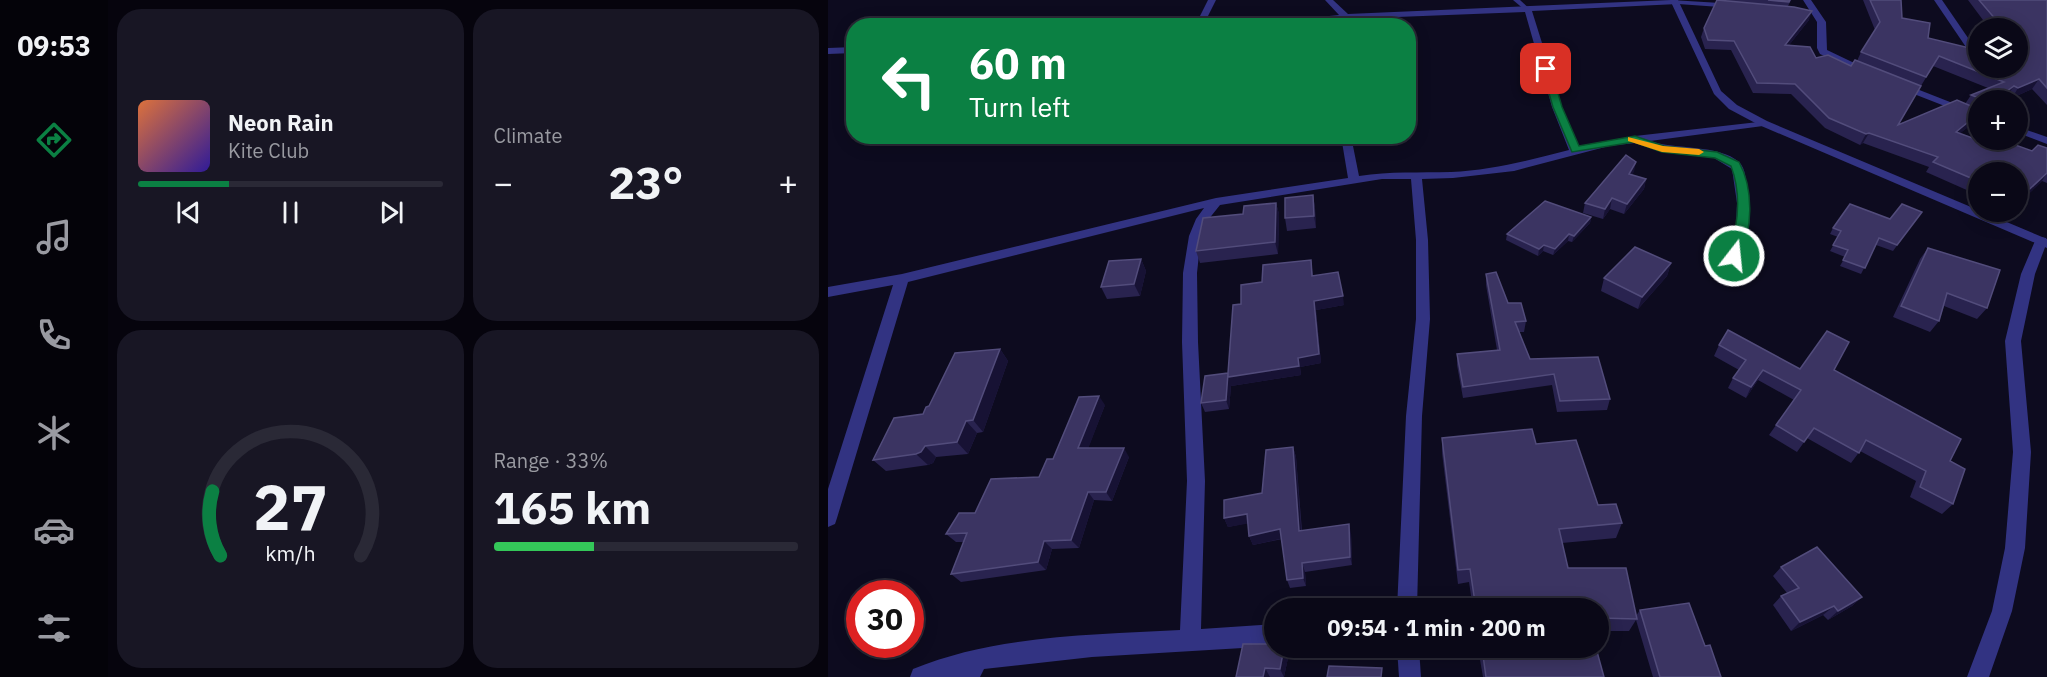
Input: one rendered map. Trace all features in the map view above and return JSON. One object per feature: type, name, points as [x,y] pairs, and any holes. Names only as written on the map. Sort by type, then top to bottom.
[{"type":"street","points":[[1203,18],[1212,0]]},
{"type":"street","points":[[1329,0],[1346,16]]},
{"type":"street","points":[[1808,0],[1820,14],[1824,28],[1821,48],[1823,52],[1877,76]]},
{"type":"street","points":[[1938,0],[1968,45]]},
{"type":"street","points":[[1342,18],[1675,1],[1740,6]]},
{"type":"street","points":[[1675,1],[1718,92],[1733,107],[1762,123],[2044,242],[2028,274],[2013,341],[2022,452],[2015,548],[2002,611],[1978,677]]},
{"type":"street","points":[[1528,10],[1557,107],[1575,150]]},
{"type":"street","points":[[1809,13],[1820,14]]},
{"type":"street","points":[[828,51],[846,50]]},
{"type":"street","points":[[1888,81],[1968,112]]},
{"type":"street","points":[[828,292],[902,279],[1216,202],[1354,179],[1453,175],[1514,168],[1575,150],[1635,139],[1762,123]]},
{"type":"street","points":[[2028,134],[2047,141]]},
{"type":"street","points":[[1635,139],[1662,149],[1717,155],[1735,164],[1741,180],[1742,234],[1727,278]]},
{"type":"street","points":[[1347,144],[1354,179]]},
{"type":"street","points":[[1407,598],[1413,416],[1423,319],[1422,240],[1416,175]]},
{"type":"street","points":[[1190,639],[1196,481],[1190,342],[1190,273],[1195,236],[1202,219],[1216,202]]},
{"type":"street","points":[[828,518],[902,279]]},
{"type":"street","points":[[921,677],[1190,639],[1264,636]]},
{"type":"street","points":[[1409,658],[1410,677]]},
{"type":"lane","points":[[1516,0],[1528,10]]},
{"type":"building","points":[[1717,0],[1794,7],[1812,11],[1785,45],[1810,47],[1816,58],[1828,55],[1851,66],[1855,60],[1921,86],[1898,125],[1957,100],[1968,105],[1968,122],[1956,132],[1968,136],[1968,150],[2032,151],[2038,145],[2047,148],[2047,173],[2028,191],[2028,162],[1968,162],[1968,177],[1933,162],[1938,157],[1869,133],[1866,134],[1829,118],[1795,84],[1757,83],[1734,41],[1708,40],[1704,28]]},
{"type":"building","points":[[1870,0],[1901,0],[1902,18],[1930,23],[1928,38],[1968,48],[1968,68],[1939,56],[1926,77],[1861,52],[1880,22]]},
{"type":"building","points":[[1979,0],[2047,0],[2047,88],[2039,79],[2018,88],[2014,86],[2009,90],[1984,90],[2004,82],[1994,78],[2028,78],[2028,18],[1994,18]]},
{"type":"building","points":[[1626,155],[1636,162],[1629,174],[1646,179],[1627,204],[1612,198],[1605,209],[1585,203]]},
{"type":"building","points":[[1313,195],[1314,216],[1285,218],[1285,198]]},
{"type":"building","points":[[1545,201],[1591,217],[1574,236],[1569,234],[1555,249],[1544,245],[1539,249],[1507,234]]},
{"type":"building","points":[[1276,203],[1275,242],[1196,251],[1203,218],[1243,214],[1244,206]]},
{"type":"building","points":[[1850,204],[1890,219],[1902,204],[1922,212],[1897,245],[1879,238],[1865,268],[1843,260],[1848,250],[1833,245],[1841,231],[1833,228]]},
{"type":"building","points":[[1635,247],[1671,263],[1642,297],[1604,278]]},
{"type":"building","points":[[1928,248],[2000,270],[1987,308],[1947,293],[1939,321],[1901,306]]},
{"type":"building","points":[[1141,259],[1134,284],[1101,287],[1109,261]]},
{"type":"building","points":[[1311,260],[1312,276],[1338,272],[1343,296],[1314,301],[1319,354],[1298,358],[1299,366],[1228,377],[1233,305],[1241,304],[1241,285],[1262,282],[1263,265]]},
{"type":"building","points":[[1496,272],[1508,303],[1521,303],[1526,321],[1515,322],[1530,359],[1598,357],[1610,399],[1560,401],[1554,374],[1463,387],[1457,354],[1500,350],[1486,274]]},
{"type":"building","points":[[1728,330],[1800,369],[1827,331],[1849,342],[1834,370],[1961,439],[1950,461],[1965,469],[1953,504],[1920,487],[1926,471],[1866,440],[1859,453],[1814,428],[1804,442],[1776,425],[1801,390],[1763,370],[1751,387],[1733,378],[1746,360],[1719,345]]},
{"type":"building","points":[[1000,349],[973,420],[966,421],[957,442],[925,446],[921,452],[916,454],[873,460],[894,418],[923,414],[955,353]]},
{"type":"building","points":[[1228,373],[1226,400],[1201,403],[1205,376]]},
{"type":"building","points":[[1099,396],[1078,448],[1124,448],[1106,492],[1088,492],[1071,540],[1044,541],[1038,562],[951,574],[967,533],[946,534],[959,513],[975,513],[991,479],[1039,477],[1047,459],[1053,459],[1079,397]]},
{"type":"building","points":[[1532,429],[1536,444],[1576,440],[1598,505],[1616,504],[1622,523],[1559,529],[1568,568],[1626,568],[1637,619],[1609,618],[1609,598],[1474,598],[1470,569],[1458,570],[1442,438]]},
{"type":"building","points":[[1293,447],[1299,531],[1349,524],[1350,557],[1302,563],[1303,578],[1287,580],[1280,529],[1249,536],[1247,514],[1224,518],[1224,500],[1262,493],[1266,450]]},
{"type":"building","points":[[1817,547],[1862,597],[1838,611],[1834,606],[1800,622],[1781,596],[1799,588],[1781,567]]},
{"type":"building","points":[[1689,603],[1705,646],[1710,645],[1721,677],[1660,677],[1640,610]]},
{"type":"building","points":[[1243,644],[1264,644],[1264,658],[1282,658],[1280,669],[1265,668],[1263,677],[1236,677]]},
{"type":"building","points":[[1483,658],[1599,658],[1604,677],[1486,677]]},
{"type":"building","points":[[1329,666],[1382,668],[1381,677],[1327,677]]},
{"type":"slow traffic","points":[[1632,139],[1662,149],[1699,152]]},
{"type":"route","points":[[1546,69],[1557,107],[1575,150],[1635,139],[1662,149],[1717,155],[1735,164],[1741,180],[1743,218],[1742,234],[1734,256]]}]
